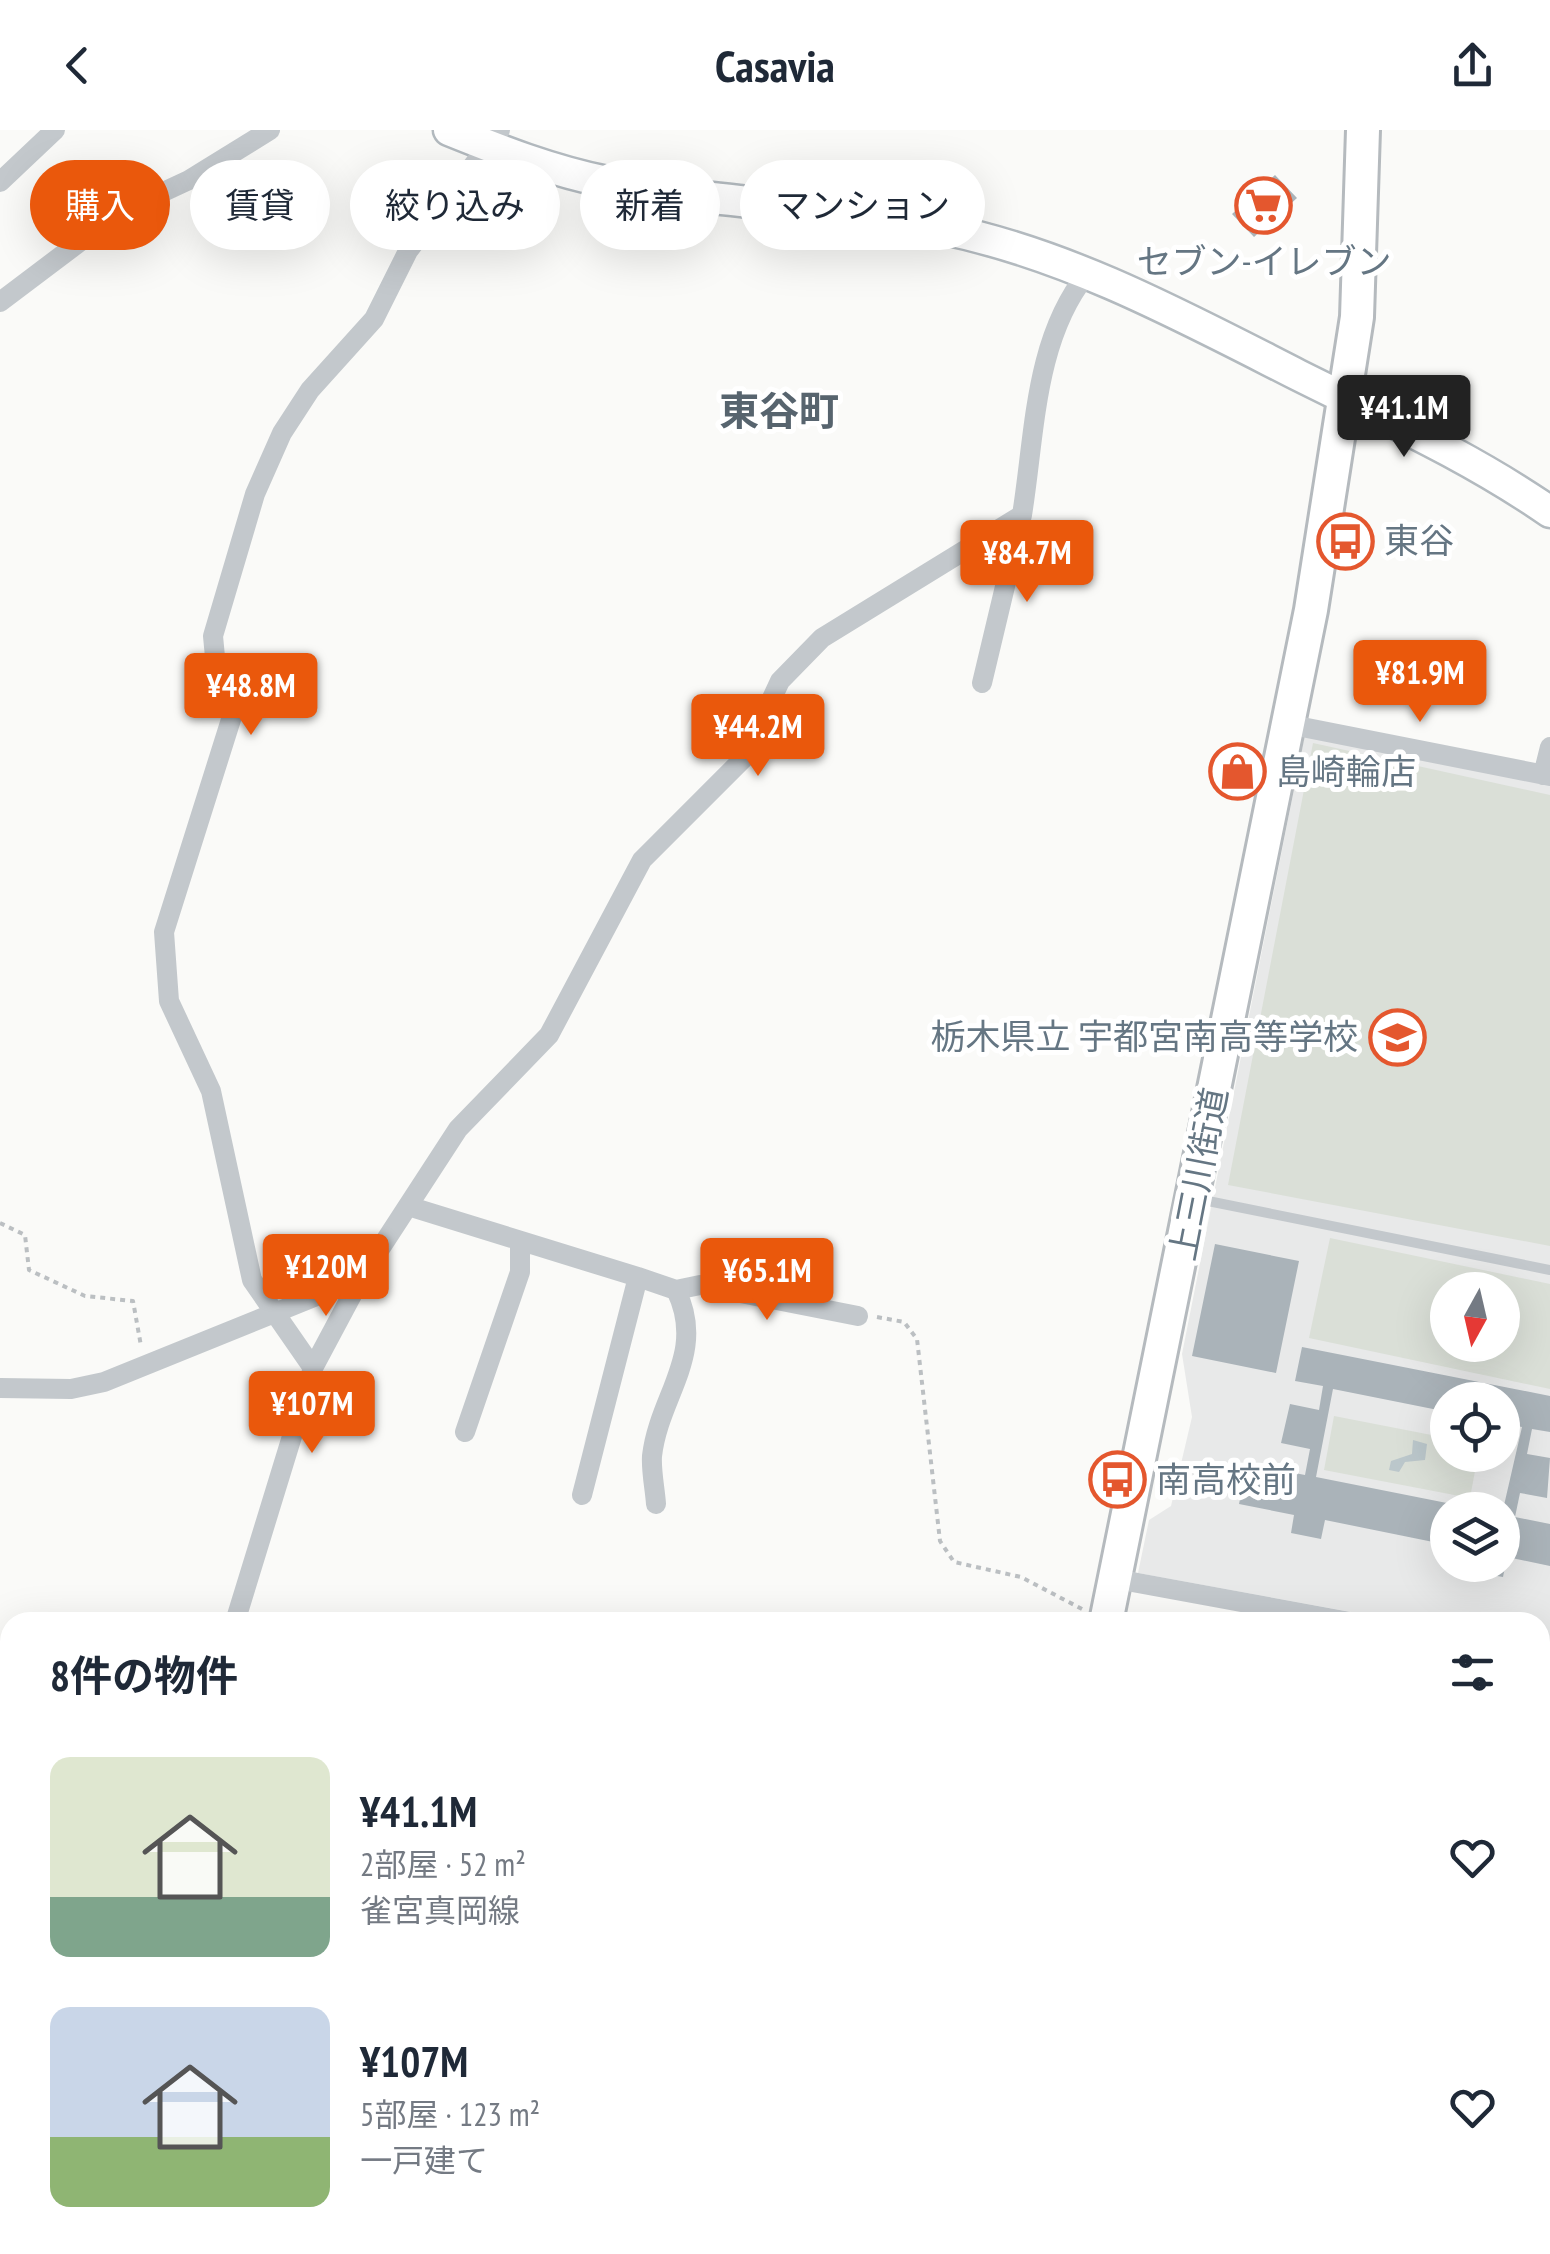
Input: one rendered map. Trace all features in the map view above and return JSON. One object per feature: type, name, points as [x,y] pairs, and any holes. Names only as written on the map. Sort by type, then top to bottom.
[{"type":"main road","points":[[450,130],[494,138],[607,182],[941,228],[998,241],[1088,274],[1346,399],[1486,470],[1550,512]]},
{"type":"main road","name":"上三川街道","points":[[1109,1612],[1287,724],[1346,399],[1362,263],[1363,130]]},
{"type":"street","points":[[0,182],[54,130]]},
{"type":"street","points":[[0,302],[118,213],[189,180],[270,130]]},
{"type":"street","points":[[314,1368],[252,1280],[241,1243],[226,1144],[212,1091],[168,1001],[164,932],[234,710],[215,657],[213,636],[255,494],[282,433],[310,390],[374,319],[408,251],[494,138]]},
{"type":"street","points":[[982,684],[1022,515],[1049,344],[1067,302],[1088,274]]},
{"type":"street","points":[[238,1612],[314,1368],[361,1278],[458,1129],[549,1034],[642,860],[744,758],[780,681],[822,638],[1022,515]]},
{"type":"street","points":[[1287,724],[1546,776],[1550,747]]},
{"type":"street","points":[[408,1206],[676,1290],[700,1285],[858,1316]]},
{"type":"street","points":[[466,1432],[520,1272],[520,1241]]},
{"type":"street","points":[[582,1494],[638,1277]]},
{"type":"street","points":[[0,1388],[71,1390],[144,1366],[361,1278]]},
{"type":"street","points":[[656,1504],[652,1456],[688,1342],[685,1308],[676,1290]]},
{"type":"street","points":[[1116,1578],[1297,1612]]},
{"type":"lane","points":[[1194,1198],[1550,1270]]},
{"type":"path","points":[[0,1223],[25,1235],[29,1270],[85,1296],[133,1301],[144,1366]]},
{"type":"path","points":[[858,1316],[904,1322],[917,1339],[940,1542],[945,1554],[954,1562],[1021,1577],[1089,1612]]},
{"type":"shaded area","name":"栃木県立 宇都宮南高等学校","points":[[1305,734],[1550,785],[1550,1612],[1351,1612],[1138,1573],[1149,1520],[1171,1506],[1192,1417],[1182,1354]]},
{"type":"shaded area","points":[[1313,743],[1550,795],[1550,1246],[1228,1185]]},
{"type":"shaded area","points":[[1330,1238],[1493,1272],[1430,1272],[1430,1362],[1520,1362],[1520,1278],[1550,1284],[1550,1389],[1309,1338]]},
{"type":"shaded area","points":[[1334,1416],[1430,1435],[1430,1472],[1475,1472],[1471,1492],[1439,1492],[1324,1470]]},
{"type":"shaded area","points":[[1413,1440],[1427,1444],[1425,1460],[1405,1462],[1399,1472],[1389,1470],[1391,1461],[1412,1454]]},
{"type":"building","name":"セブン-イレブン","points":[[1275,175],[1297,198],[1254,237],[1232,214]]},
{"type":"building","name":"島崎輪店","points":[[1219,761],[1256,763],[1255,783],[1218,781]]},
{"type":"building","points":[[1215,1244],[1299,1261],[1276,1373],[1192,1356]]},
{"type":"building","points":[[1302,1347],[1479,1382],[1430,1382],[1430,1408],[1333,1389],[1316,1477],[1430,1500],[1430,1541],[1325,1520],[1321,1539],[1291,1533],[1294,1515],[1239,1504],[1247,1464],[1305,1475],[1310,1449],[1281,1443],[1290,1404],[1319,1410],[1323,1386],[1295,1381]]},
{"type":"building","points":[[1520,1390],[1550,1396],[1550,1432],[1532,1429],[1527,1454],[1550,1458],[1547,1498],[1507,1492],[1512,1472],[1520,1472]]},
{"type":"building","points":[[1520,1518],[1550,1524],[1550,1566],[1520,1560]]},
{"type":"place","name":"セブン-イレブン","points":[[1264,206]]},
{"type":"place","name":"東谷","points":[[1345,541]]},
{"type":"place","name":"島崎輪店","points":[[1237,772]]},
{"type":"place","name":"栃木県立 宇都宮南高等学校","points":[[1397,1037]]},
{"type":"place","name":"南高校前","points":[[1117,1480]]},
{"type":"district","name":"東谷町","points":[[779,411]]}]
